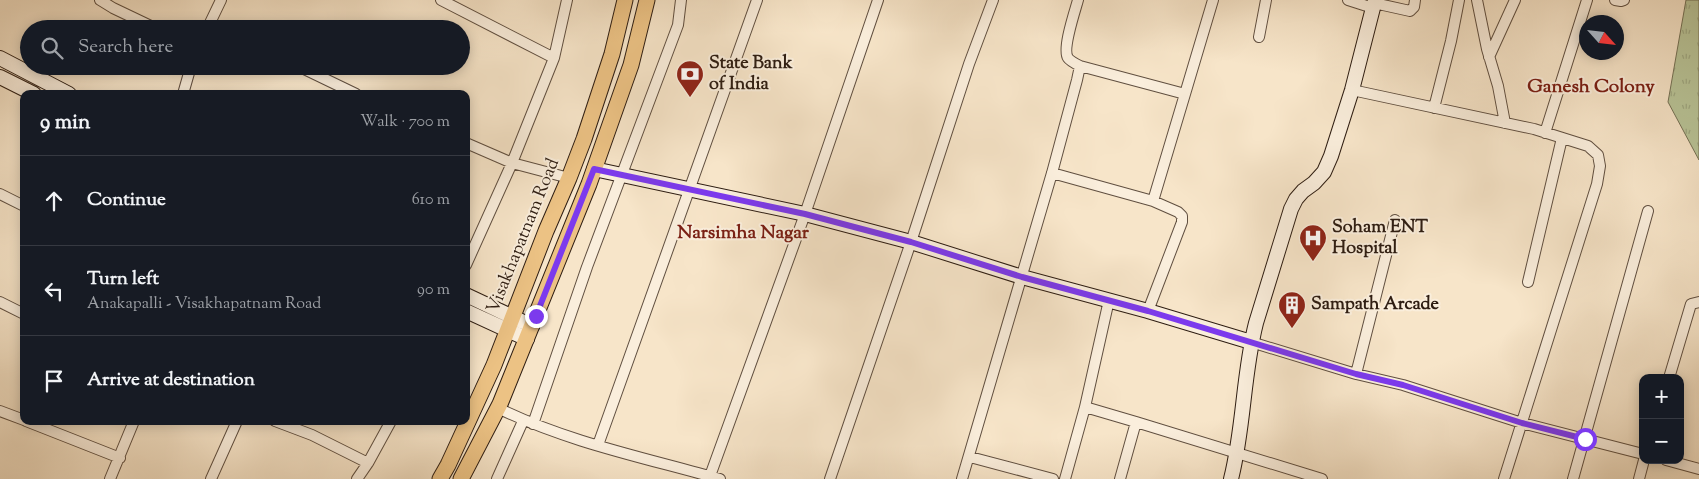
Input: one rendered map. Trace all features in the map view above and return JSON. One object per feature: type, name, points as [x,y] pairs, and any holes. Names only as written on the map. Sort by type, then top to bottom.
[{"type":"main road","name":"Visakhapatnam Road","points":[[470,417],[494,365],[546,230],[584,139],[612,54],[625,0]]},
{"type":"main road","points":[[461,479],[498,408],[594,169],[631,65],[647,0]]},
{"type":"main road","points":[[1231,479],[1238,453],[1251,342],[1291,209],[1303,191],[1324,172],[1331,156],[1352,90],[1374,4]]},
{"type":"main road","points":[[0,58],[20,68]]},
{"type":"main road","points":[[33,75],[61,90]]},
{"type":"main road","points":[[0,77],[26,90]]},
{"type":"main road","points":[[594,169],[805,214],[911,242],[1022,277],[1148,311],[1251,342]]},
{"type":"main road","points":[[470,298],[510,324],[529,333]]},
{"type":"main road","points":[[470,312],[510,324]]},
{"type":"main road","name":"Visakhapatnam Road","points":[[440,479],[466,425]]},
{"type":"street","points":[[100,0],[115,4],[142,20]]},
{"type":"street","points":[[214,20],[221,0]]},
{"type":"street","points":[[442,0],[554,58]]},
{"type":"street","points":[[470,256],[512,163],[554,58],[567,0]]},
{"type":"street","points":[[497,479],[528,423],[678,25],[681,0]]},
{"type":"street","points":[[598,445],[756,0]]},
{"type":"street","points":[[710,476],[805,214],[878,0]]},
{"type":"street","points":[[830,479],[992,0]]},
{"type":"street","points":[[1078,0],[1066,46],[1068,59],[1080,66],[1185,94]]},
{"type":"street","points":[[1153,201],[1213,0]]},
{"type":"street","points":[[1259,37],[1266,0]]},
{"type":"street","points":[[1348,0],[1410,11],[1414,7],[1415,0]]},
{"type":"street","points":[[1434,108],[1459,0]]},
{"type":"street","points":[[1477,0],[1505,123]]},
{"type":"street","points":[[1489,57],[1515,0]]},
{"type":"street","points":[[1545,133],[1587,0]]},
{"type":"street","points":[[1615,0],[1624,0]]},
{"type":"street","points":[[962,479],[1052,173],[1080,66]]},
{"type":"street","points":[[184,90],[188,75]]},
{"type":"street","points":[[317,75],[348,90]]},
{"type":"street","points":[[1352,90],[1545,133],[1588,146],[1598,155],[1600,166],[1596,184],[1504,479]]},
{"type":"street","points":[[1528,282],[1562,138]]},
{"type":"street","points":[[470,145],[512,163],[569,178]]},
{"type":"street","points":[[1052,173],[1153,201],[1178,212],[1182,216],[1182,222],[1148,311]]},
{"type":"street","points":[[0,194],[20,204]]},
{"type":"street","points":[[1573,479],[1648,211]]},
{"type":"street","points":[[1356,374],[1395,220]]},
{"type":"street","points":[[1065,479],[1086,407],[1109,300]]},
{"type":"street","points":[[0,302],[20,312]]},
{"type":"street","points":[[1670,374],[1691,304],[1699,302]]},
{"type":"street","points":[[1251,342],[1356,374],[1403,385],[1522,423],[1639,453]]},
{"type":"street","points":[[1086,407],[1322,479]]},
{"type":"street","points":[[498,408],[528,423],[598,445],[720,479]]},
{"type":"street","points":[[0,411],[20,419]]},
{"type":"street","points":[[1120,479],[1136,422]]},
{"type":"street","points":[[35,425],[120,458]]},
{"type":"street","points":[[110,479],[132,425]]},
{"type":"street","points":[[211,479],[235,425]]},
{"type":"street","points":[[286,425],[312,435],[368,463]]},
{"type":"street","points":[[358,479],[389,425]]},
{"type":"street","points":[[970,457],[1053,479]]},
{"type":"street","points":[[1639,479],[1643,464]]},
{"type":"street","points":[[1681,464],[1699,469]]},
{"type":"green space","points":[[1686,0],[1699,0],[1699,160],[1668,102]]},
{"type":"place","name":"State Bank of India","points":[[690,98]]},
{"type":"place","name":"Soham ENT Hospital","points":[[1313,262]]},
{"type":"place","name":"Sampath Arcade","points":[[1292,329]]},
{"type":"district","name":"Ganesh Colony","points":[[1591,87]]},
{"type":"district","name":"Narsimha Nagar","points":[[743,233]]},
{"type":"route","points":[[536,316],[594,169],[805,214],[911,242],[1022,277],[1148,311],[1356,374],[1403,385],[1522,423],[1585,439]]}]
